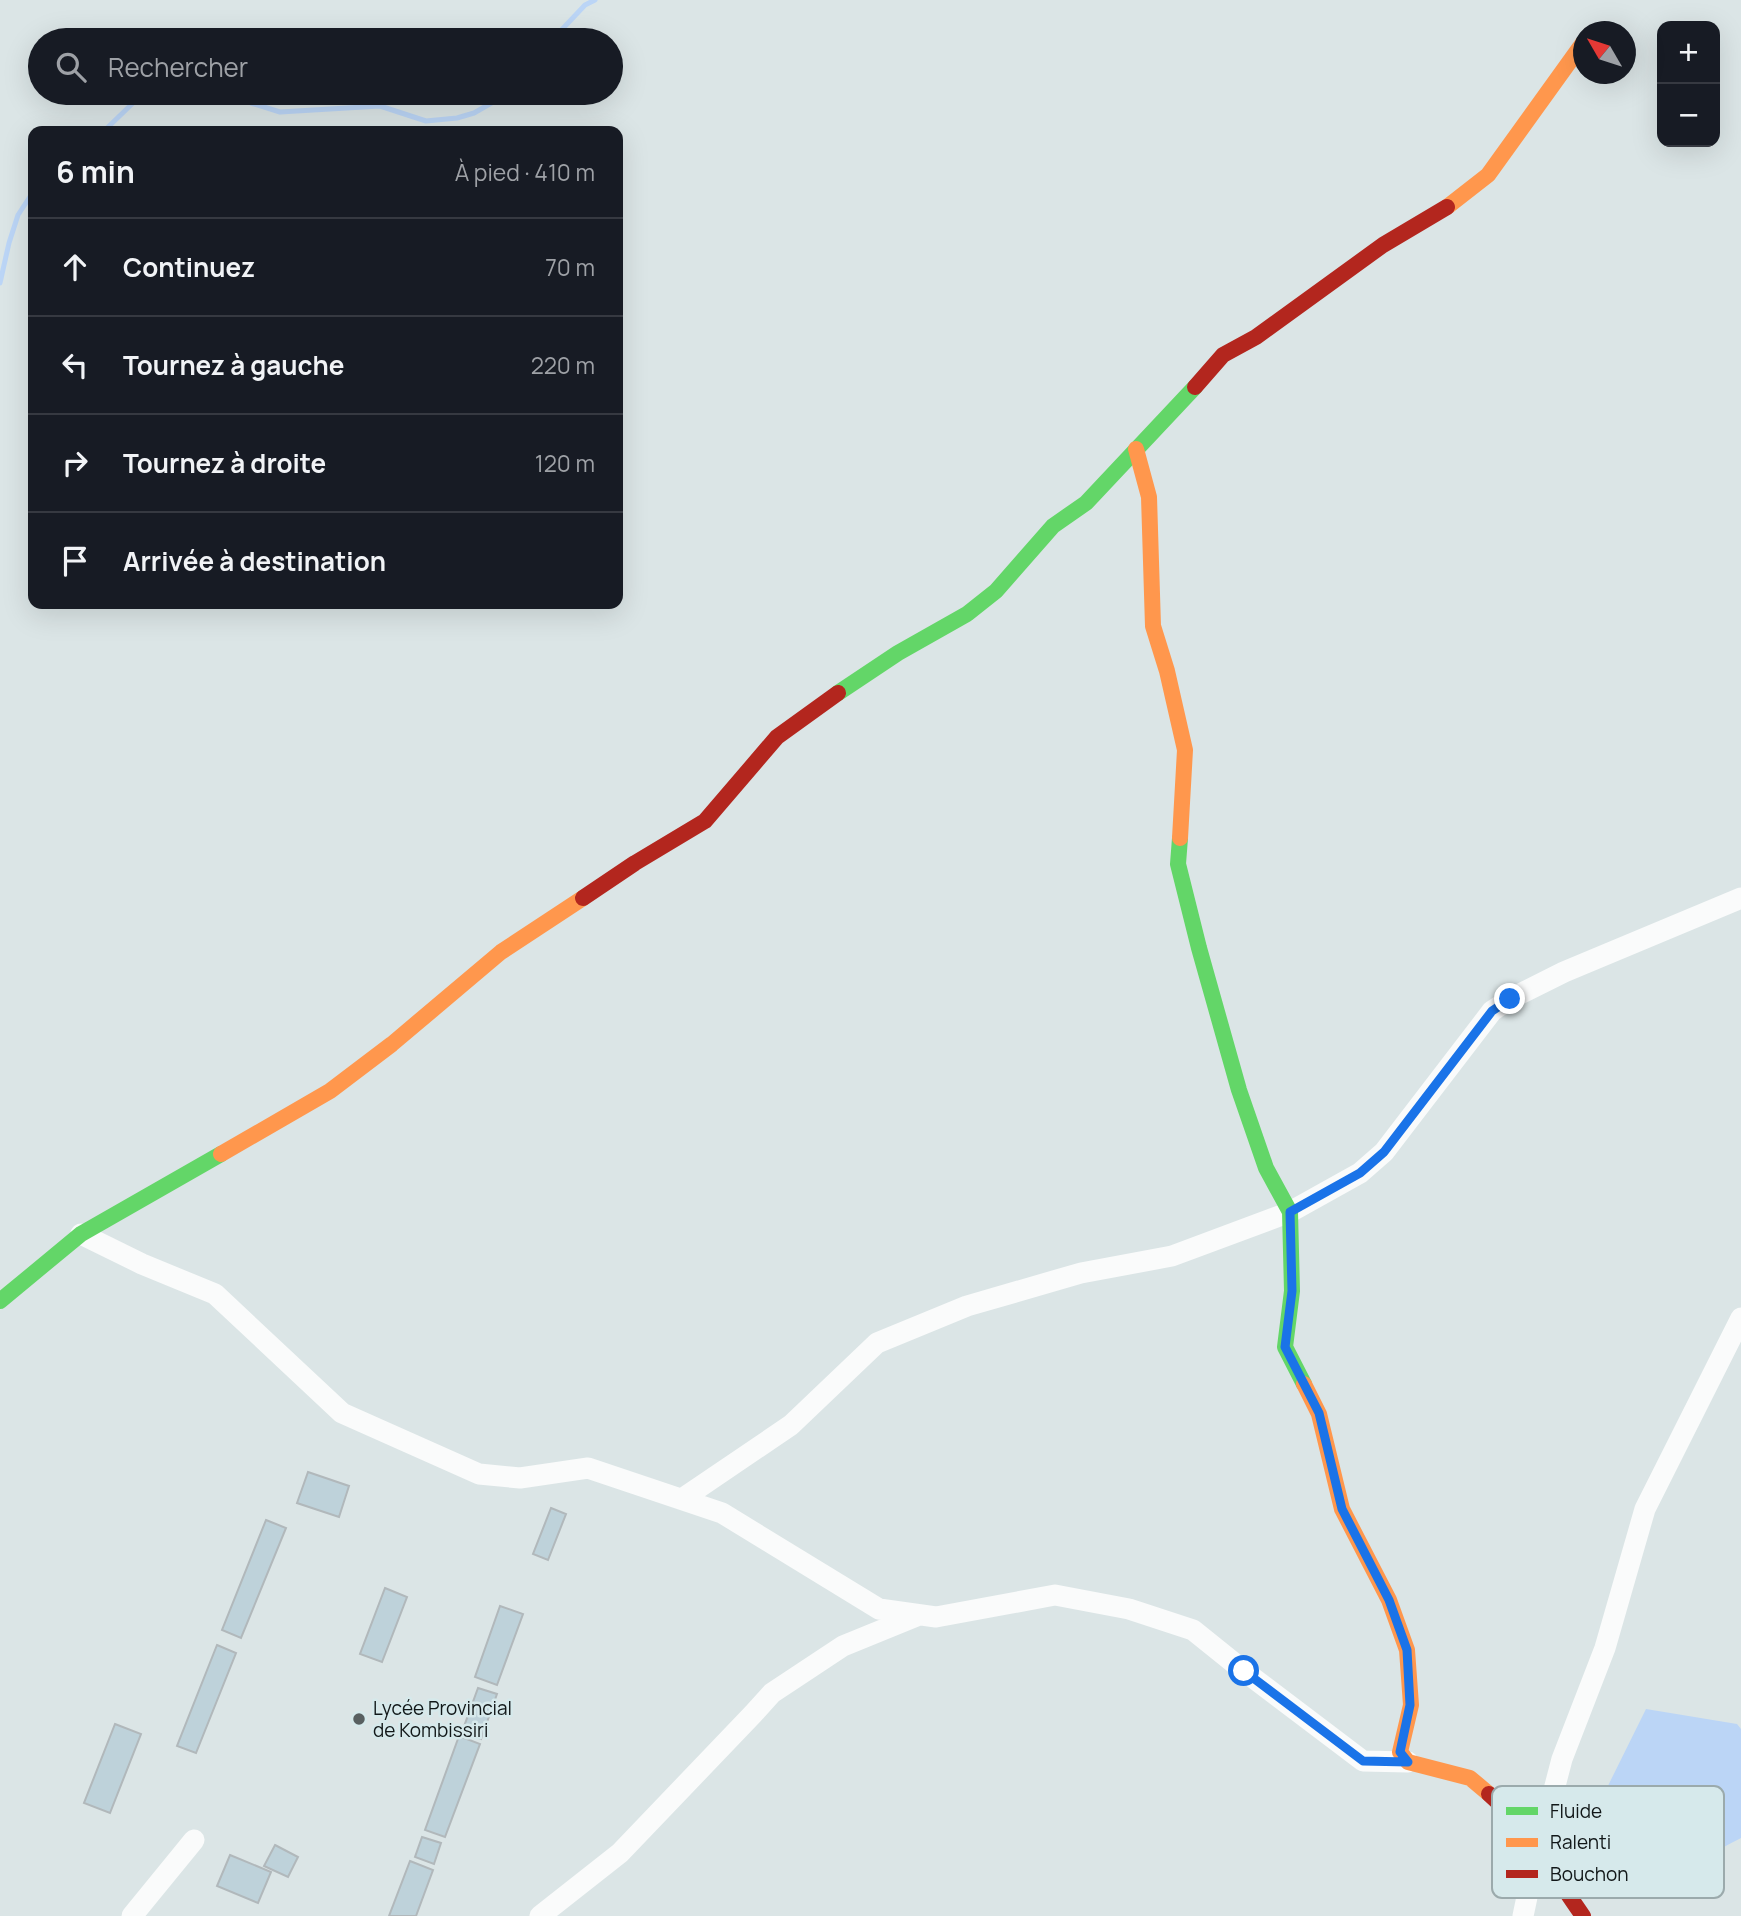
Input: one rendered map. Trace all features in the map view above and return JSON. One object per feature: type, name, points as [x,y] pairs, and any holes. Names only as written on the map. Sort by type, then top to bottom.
[{"type":"street","points":[[0,1301],[80,1234],[330,1091],[392,1044],[501,953],[635,863],[705,821],[777,737],[898,653],[967,614],[996,591],[1053,526],[1086,503],[1223,355],[1256,337],[1384,245],[1454,203],[1488,175],[1573,57]]},
{"type":"street","points":[[1136,449],[1149,497],[1153,626],[1167,671],[1185,750],[1178,864],[1239,1090],[1266,1168],[1290,1212],[1292,1291],[1285,1347],[1319,1413],[1342,1509],[1389,1600],[1407,1650],[1410,1705],[1400,1752],[1408,1762]]},
{"type":"street","points":[[682,1499],[791,1425],[877,1343],[967,1306],[1081,1273],[1172,1256],[1290,1212],[1360,1173],[1384,1152],[1492,1011],[1564,972],[1741,898]]},
{"type":"street","points":[[80,1234],[142,1264],[215,1294],[342,1413],[479,1474],[520,1478],[589,1468],[682,1499],[722,1513],[879,1609],[936,1617],[1055,1595],[1129,1609],[1193,1630],[1363,1761],[1408,1762],[1470,1778],[1492,1797]]},
{"type":"street","points":[[1555,1786],[1562,1759],[1605,1648],[1645,1509],[1741,1318]]},
{"type":"street","points":[[540,1916],[620,1853],[772,1693],[843,1646],[921,1615]]},
{"type":"street","points":[[132,1916],[194,1840]]},
{"type":"street","points":[[1523,1916],[1527,1898]]},
{"type":"street","points":[[1571,1898],[1583,1916]]},
{"type":"water","points":[[1646,1709],[1737,1724],[1741,1729],[1741,1838],[1724,1847],[1724,1786],[1608,1786]]},
{"type":"building","points":[[308,1472],[349,1486],[339,1517],[297,1503]]},
{"type":"building","points":[[551,1508],[566,1514],[548,1560],[533,1554]]},
{"type":"building","points":[[266,1520],[286,1528],[241,1638],[222,1630]]},
{"type":"building","points":[[385,1588],[407,1597],[382,1662],[360,1654]]},
{"type":"building","points":[[500,1606],[523,1614],[497,1685],[475,1677]]},
{"type":"building","points":[[217,1645],[236,1653],[196,1753],[177,1746]]},
{"type":"building","points":[[478,1688],[497,1694],[481,1739],[462,1732]]},
{"type":"building","points":[[115,1724],[141,1734],[110,1813],[84,1803]]},
{"type":"building","points":[[459,1736],[480,1744],[445,1837],[425,1830]]},
{"type":"building","points":[[422,1837],[441,1843],[434,1864],[415,1857]]},
{"type":"building","points":[[275,1845],[298,1857],[288,1877],[264,1866]]},
{"type":"building","points":[[230,1855],[271,1872],[258,1903],[217,1886]]},
{"type":"building","points":[[410,1861],[433,1870],[416,1916],[389,1916]]},
{"type":"waterway","points":[[563,28],[585,5],[595,0]]},
{"type":"waterway","points":[[109,126],[131,105]]},
{"type":"waterway","points":[[257,105],[280,112],[380,106],[426,121],[457,118],[488,105]]},
{"type":"waterway","points":[[0,283],[18,215],[28,200]]},
{"type":"traffic: fast","points":[[838,693],[898,653],[967,614],[996,591],[1053,526],[1086,503],[1195,387]]},
{"type":"traffic: fast","points":[[1180,838],[1178,864],[1239,1090],[1266,1168],[1290,1212],[1292,1291],[1285,1347],[1304,1384]]},
{"type":"traffic: fast","points":[[0,1301],[81,1234],[221,1154]]},
{"type":"traffic: slow","points":[[1447,207],[1488,175],[1573,57]]},
{"type":"traffic: slow","points":[[1136,449],[1149,497],[1153,626],[1167,671],[1185,750],[1180,838]]},
{"type":"traffic: slow","points":[[221,1154],[330,1091],[392,1044],[501,952],[583,898]]},
{"type":"traffic: slow","points":[[1304,1384],[1319,1414],[1342,1509],[1389,1600],[1407,1650],[1411,1705],[1400,1752],[1408,1762],[1470,1778],[1489,1794]]},
{"type":"traffic: jam","points":[[1195,387],[1223,355],[1256,337],[1383,245],[1447,207]]},
{"type":"traffic: jam","points":[[583,898],[705,821],[777,737],[838,693]]},
{"type":"traffic: jam","points":[[1489,1794],[1492,1797]]},
{"type":"traffic: jam","points":[[1571,1898],[1583,1916]]},
{"type":"place","name":"Lycée Provincial de Kombissiri","points":[[359,1719]]},
{"type":"route","points":[[1244,1671],[1363,1761],[1408,1762],[1400,1752],[1410,1705],[1407,1650],[1389,1600],[1342,1509],[1319,1413],[1285,1347],[1292,1291],[1290,1212],[1360,1173],[1384,1152],[1492,1011],[1510,999]]}]
